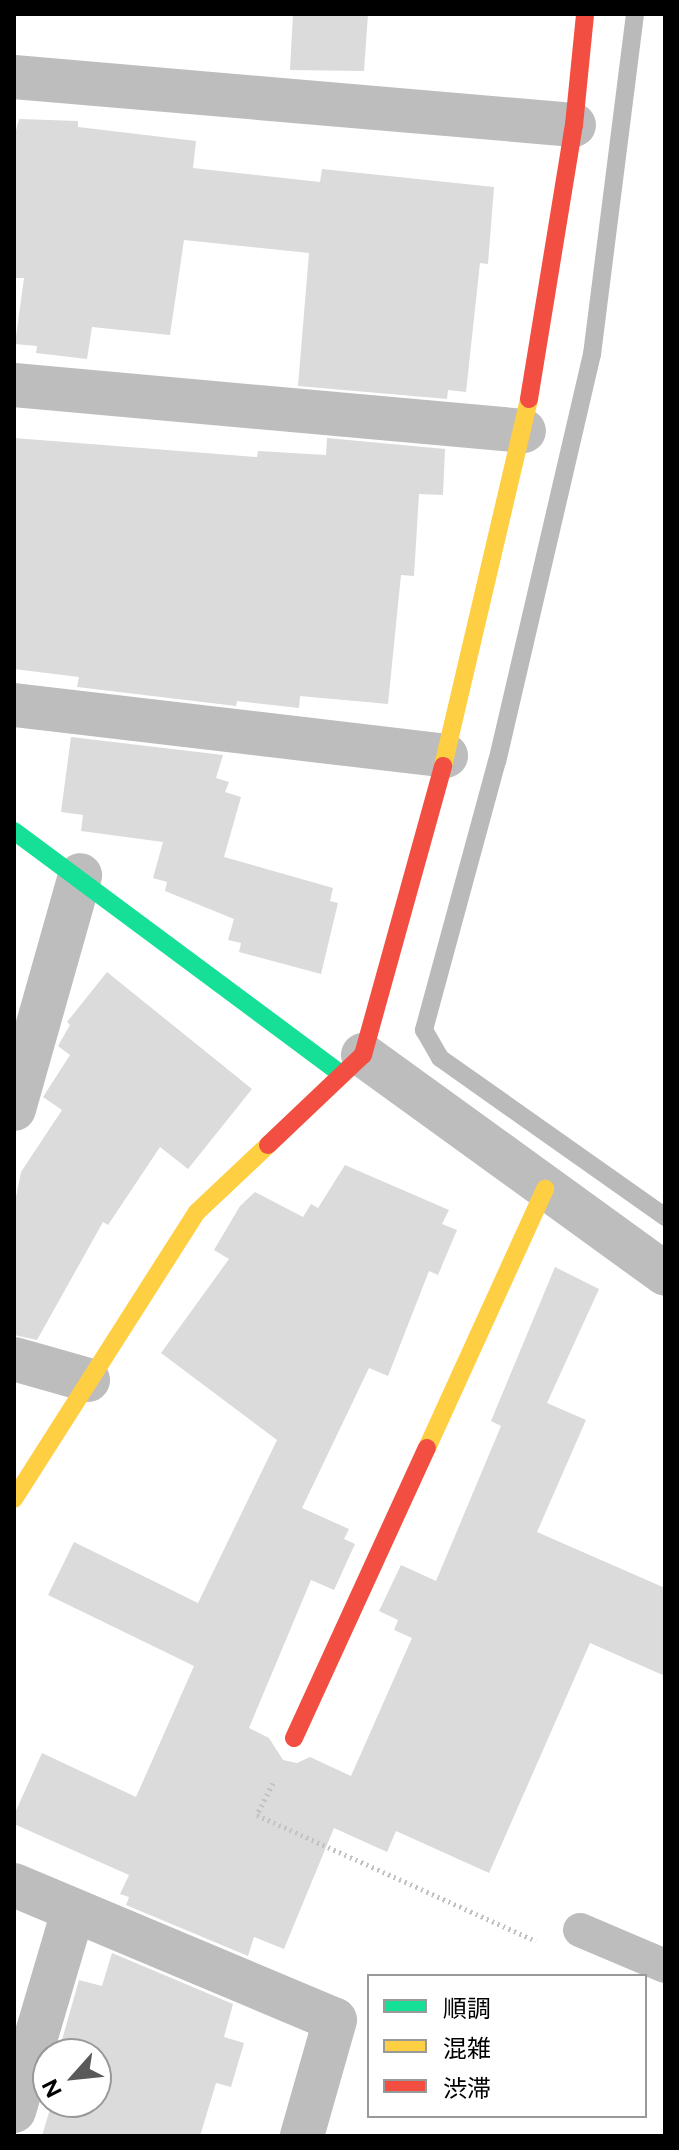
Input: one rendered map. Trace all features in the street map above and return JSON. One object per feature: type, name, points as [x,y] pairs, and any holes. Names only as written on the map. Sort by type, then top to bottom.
[{"type":"street","points":[[14,1499],[197,1212],[352,1065],[446,756],[524,431],[574,125],[585,14]]},
{"type":"street","points":[[14,77],[574,125]]},
{"type":"street","points":[[14,385],[524,431]]},
{"type":"street","points":[[14,705],[446,756]]},
{"type":"street","points":[[14,831],[352,1065],[545,1189],[665,1274]]},
{"type":"street","points":[[14,1109],[80,875]]},
{"type":"street","points":[[294,1738],[545,1189]]},
{"type":"street","points":[[14,1359],[88,1380]]},
{"type":"street","points":[[14,1885],[335,2020],[302,2136]]},
{"type":"street","points":[[14,2111],[73,1912]]},
{"type":"lane","points":[[565,1938],[665,1966]]},
{"type":"path","points":[[257,1815],[565,1938]]},
{"type":"building","points":[[293,14],[368,14],[364,71],[290,70]]},
{"type":"building","points":[[19,119],[78,121],[78,127],[196,141],[193,168],[320,182],[322,169],[494,187],[488,264],[480,263],[466,392],[448,390],[447,399],[298,386],[309,253],[184,240],[170,335],[92,327],[87,359],[36,353],[37,346],[15,344],[24,278],[14,278],[14,138]]},
{"type":"building","points":[[14,438],[257,457],[258,451],[326,455],[327,438],[445,449],[443,495],[419,494],[414,576],[401,575],[388,704],[300,696],[299,708],[237,701],[236,706],[77,687],[79,677],[14,669]]},
{"type":"building","points":[[71,737],[223,755],[216,778],[229,782],[225,792],[241,797],[224,857],[333,888],[330,901],[338,903],[321,974],[239,952],[241,943],[228,940],[234,919],[165,891],[167,882],[153,878],[163,842],[81,831],[83,815],[61,812]]},
{"type":"building","points":[[107,972],[252,1089],[188,1169],[160,1147],[108,1225],[103,1222],[37,1340],[14,1335],[14,1207],[21,1172],[62,1110],[43,1097],[70,1055],[58,1046],[70,1025],[67,1022]]},
{"type":"building","points":[[345,1165],[449,1210],[442,1224],[457,1230],[438,1275],[429,1271],[388,1376],[369,1368],[302,1508],[349,1529],[344,1539],[355,1544],[334,1590],[311,1580],[249,1728],[269,1738],[283,1760],[297,1763],[310,1757],[351,1776],[412,1638],[394,1630],[398,1620],[379,1611],[401,1565],[436,1581],[501,1426],[491,1421],[555,1267],[599,1289],[547,1403],[586,1420],[537,1532],[665,1588],[665,1676],[590,1643],[489,1873],[396,1831],[387,1852],[334,1828],[284,1949],[254,1937],[248,1956],[126,1905],[129,1897],[120,1894],[129,1875],[14,1824],[14,1815],[42,1753],[136,1797],[194,1666],[48,1595],[74,1542],[198,1603],[277,1440],[161,1353],[229,1259],[214,1250],[240,1206],[255,1192],[303,1217],[311,1204],[318,1208]]},
{"type":"building","points":[[112,1953],[233,2004],[224,2037],[244,2043],[231,2087],[216,2083],[200,2136],[42,2136],[47,2118],[112,2118],[112,2038],[63,2038],[79,1980],[102,1986]]},
{"type":"waterway","points":[[635,14],[592,354],[497,761],[424,1030],[440,1058],[665,1217]]},
{"type":"traffic: fast","points":[[14,831],[341,1074]]},
{"type":"traffic: slow","points":[[443,766],[529,399]]},
{"type":"traffic: slow","points":[[14,1499],[197,1212],[268,1145]]},
{"type":"traffic: slow","points":[[427,1448],[545,1189]]},
{"type":"traffic: jam","points":[[529,399],[574,125],[585,14]]},
{"type":"traffic: jam","points":[[268,1145],[363,1055],[443,766]]},
{"type":"traffic: jam","points":[[294,1738],[427,1448]]}]
